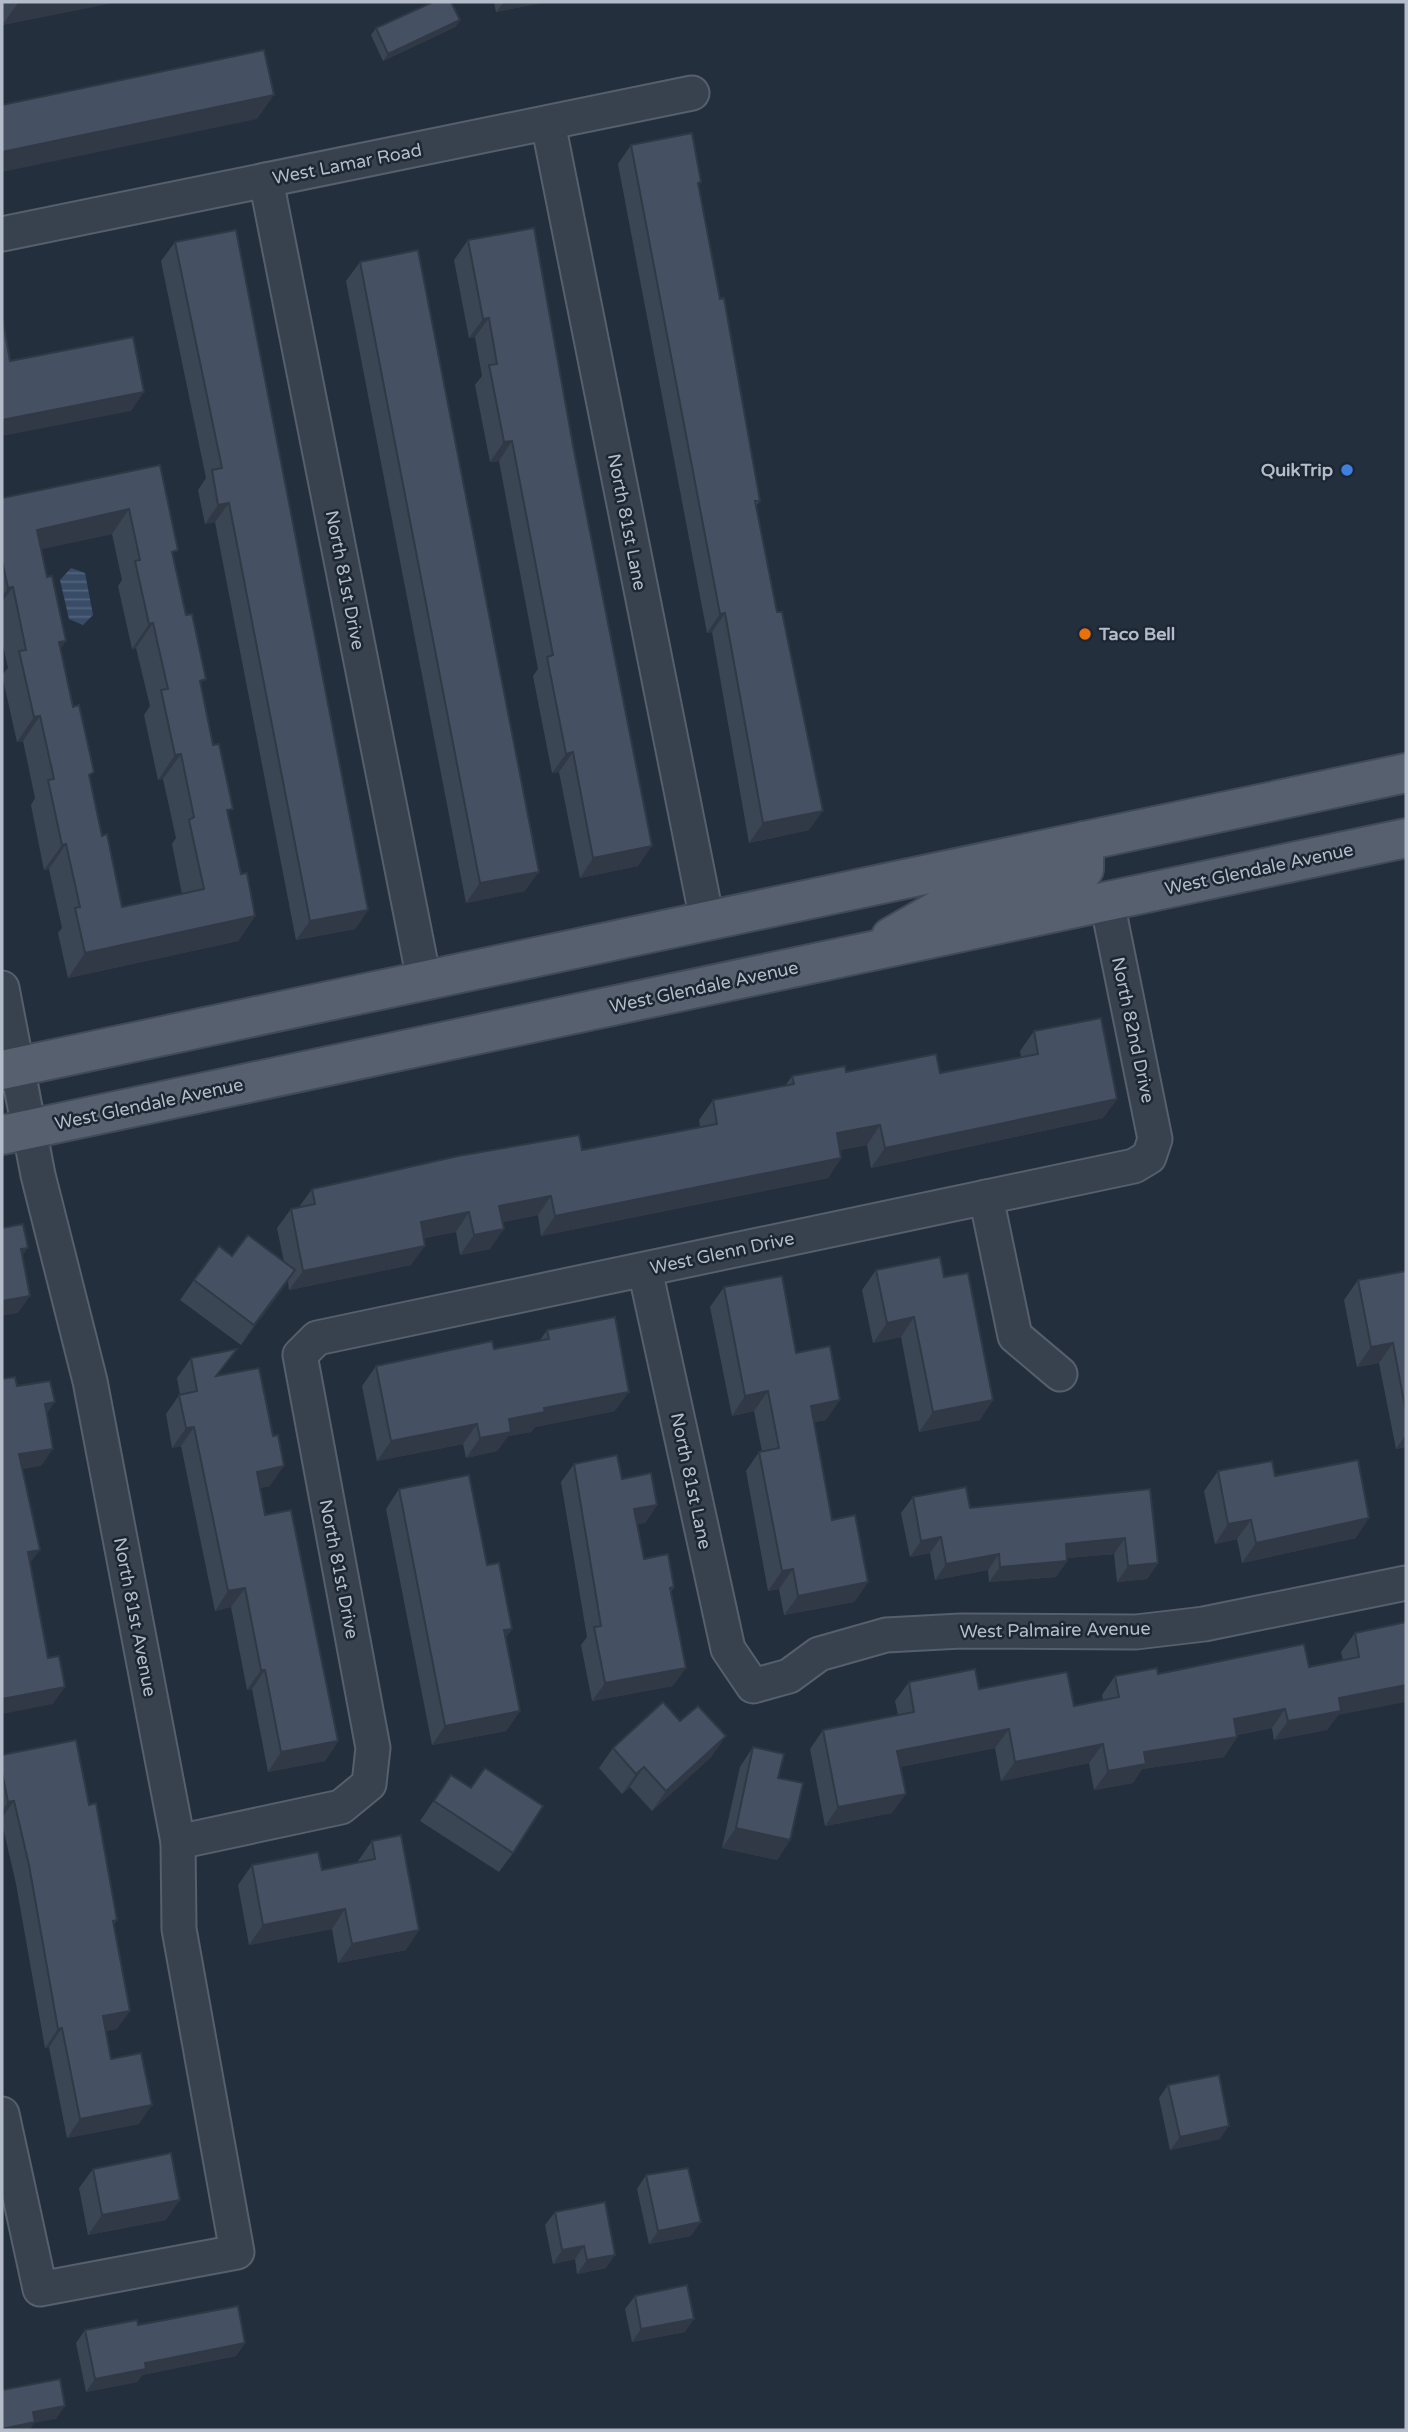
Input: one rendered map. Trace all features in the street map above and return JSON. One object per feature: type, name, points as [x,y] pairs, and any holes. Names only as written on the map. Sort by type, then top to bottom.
[{"type":"main road","points":[[10,1068],[1406,773]]},
{"type":"main road","name":"West Glendale Avenue","points":[[16,1132],[1406,838]]},
{"type":"main road","points":[[862,954],[940,909],[1078,877],[1084,869],[1084,841]]},
{"type":"street","name":"West Lamar Road","points":[[2,234],[692,93]]},
{"type":"street","name":"North 81st Lane","points":[[548,123],[707,920]]},
{"type":"street","name":"North 81st Drive","points":[[266,180],[424,980]]},
{"type":"street","name":"North 82nd Drive","points":[[1107,902],[1155,1139],[1149,1157]]},
{"type":"street","name":"North 81st Avenue","points":[[2,988],[16,1132],[90,1381],[178,1842],[179,1929],[237,2252],[40,2289],[2,2114]]},
{"type":"street","name":"West Glenn Drive","points":[[300,1355],[317,1338],[1134,1166],[1149,1157]]},
{"type":"street","points":[[986,1197],[1015,1336],[1060,1374]]},
{"type":"street","name":"North 81st Lane","points":[[645,1270],[728,1649],[753,1686]]},
{"type":"street","name":"North 81st Drive","points":[[178,1842],[341,1807],[369,1783],[373,1748],[300,1355]]},
{"type":"street","name":"West Palmaire Avenue","points":[[753,1686],[789,1676],[819,1654],[886,1636],[961,1630],[1136,1632],[1204,1624],[1406,1583]]},
{"type":"water","points":[[71,568],[85,573],[93,615],[83,625],[69,619],[60,580]]},
{"type":"building","points":[[433,2],[451,2],[460,20],[388,54],[376,28]]},
{"type":"building","points":[[264,50],[274,95],[2,152],[2,105]]},
{"type":"building","points":[[692,133],[701,182],[698,183],[720,299],[724,298],[760,501],[755,501],[777,612],[782,612],[823,811],[763,823],[725,613],[720,614],[631,145]]},
{"type":"building","points":[[534,228],[574,451],[652,846],[593,858],[573,752],[566,754],[547,657],[553,655],[512,441],[504,442],[489,365],[497,364],[489,318],[483,319],[468,240]]},
{"type":"building","points":[[236,230],[368,910],[310,921],[229,503],[218,505],[212,470],[222,468],[175,242]]},
{"type":"building","points":[[418,250],[539,872],[480,883],[360,262]]},
{"type":"building","points":[[2,316],[10,361],[133,337],[144,392],[2,420]]},
{"type":"building","points":[[160,465],[178,550],[172,552],[186,615],[192,614],[206,679],[200,681],[213,745],[219,744],[233,809],[227,810],[241,874],[247,873],[255,916],[85,953],[75,908],[80,907],[66,844],[62,845],[48,780],[54,779],[40,716],[34,717],[19,651],[26,650],[13,587],[8,588],[2,560],[2,498]],"holes":[[[129,509],[140,560],[135,561],[149,624],[153,623],[168,689],[161,690],[175,755],[181,754],[194,817],[189,820],[204,889],[122,907],[107,834],[102,836],[89,775],[94,772],[79,705],[73,707],[59,642],[66,641],[52,576],[47,577],[37,530]]]},
{"type":"building","points":[[1101,1018],[1117,1099],[885,1148],[880,1125],[837,1133],[841,1158],[555,1216],[551,1196],[499,1206],[504,1229],[474,1235],[469,1212],[421,1222],[425,1246],[303,1271],[291,1209],[315,1204],[312,1189],[458,1156],[579,1135],[582,1150],[717,1124],[713,1100],[794,1084],[792,1076],[845,1066],[846,1072],[936,1054],[940,1073],[1038,1054],[1034,1031]]},
{"type":"building","points":[[23,1224],[28,1248],[21,1249],[30,1296],[2,1301],[2,1228]]},
{"type":"building","points":[[248,1235],[295,1270],[254,1325],[194,1280],[219,1246],[232,1256]]},
{"type":"building","points":[[940,1257],[944,1277],[968,1273],[993,1400],[933,1412],[914,1317],[887,1323],[876,1270]]},
{"type":"building","points":[[1406,1271],[1406,1412],[1393,1343],[1371,1347],[1358,1280]]},
{"type":"building","points":[[782,1276],[796,1353],[830,1346],[840,1400],[811,1406],[832,1520],[855,1515],[868,1582],[798,1596],[793,1569],[782,1571],[759,1452],[779,1448],[768,1391],[745,1396],[724,1287]]},
{"type":"building","points":[[615,1317],[629,1392],[544,1408],[545,1412],[509,1419],[511,1432],[480,1438],[477,1424],[391,1441],[376,1366],[492,1341],[494,1349],[549,1339],[547,1330]]},
{"type":"building","points":[[237,1349],[216,1376],[259,1368],[273,1436],[278,1435],[284,1466],[257,1472],[265,1515],[291,1510],[338,1741],[281,1752],[245,1588],[228,1591],[194,1427],[186,1428],[179,1395],[197,1391],[191,1358]]},
{"type":"building","points":[[15,1377],[17,1386],[50,1381],[55,1402],[45,1404],[53,1449],[19,1454],[40,1550],[28,1552],[48,1658],[59,1656],[65,1687],[2,1699],[2,1379]]},
{"type":"building","points":[[617,1455],[622,1479],[651,1473],[657,1505],[634,1509],[644,1559],[668,1554],[674,1587],[670,1588],[686,1668],[605,1683],[594,1627],[601,1626],[574,1464]]},
{"type":"building","points":[[1358,1460],[1369,1518],[1256,1543],[1251,1520],[1228,1524],[1218,1471],[1272,1461],[1275,1476]]},
{"type":"building","points":[[469,1475],[487,1565],[499,1563],[512,1629],[504,1630],[520,1711],[445,1726],[399,1489]]},
{"type":"building","points":[[966,1487],[970,1508],[1150,1489],[1158,1563],[1128,1566],[1125,1538],[1066,1544],[1067,1561],[1000,1567],[999,1554],[946,1564],[941,1537],[921,1541],[913,1497]]},
{"type":"building","points":[[1406,1622],[1406,1685],[1339,1698],[1341,1711],[1288,1721],[1285,1709],[1234,1719],[1237,1737],[1144,1752],[1146,1764],[1108,1771],[1103,1744],[1015,1762],[1009,1729],[897,1751],[906,1794],[838,1807],[823,1730],[914,1712],[909,1682],[975,1669],[979,1689],[1067,1672],[1074,1706],[1119,1697],[1115,1676],[1157,1668],[1158,1674],[1304,1644],[1309,1667],[1359,1657],[1355,1633]]},
{"type":"building","points":[[663,1702],[680,1721],[698,1706],[726,1736],[666,1791],[644,1767],[636,1774],[613,1748]]},
{"type":"building","points":[[76,1740],[89,1805],[96,1803],[117,1920],[113,1921],[130,2011],[103,2016],[111,2059],[141,2053],[152,2105],[80,2119],[62,2028],[58,2029],[29,1865],[14,1801],[8,1802],[2,1772],[2,1755]]},
{"type":"building","points":[[753,1747],[784,1754],[778,1778],[803,1783],[790,1840],[736,1828]]},
{"type":"building","points":[[485,1768],[543,1806],[513,1853],[434,1801],[451,1775],[471,1788]]},
{"type":"building","points":[[401,1835],[419,1930],[352,1944],[345,1909],[263,1925],[252,1865],[318,1852],[322,1870],[375,1859],[372,1841]]},
{"type":"building","points":[[1219,2075],[1229,2126],[1180,2137],[1168,2085]]},
{"type":"building","points":[[171,2153],[180,2200],[102,2215],[93,2169]]},
{"type":"building","points":[[688,2168],[701,2222],[658,2231],[646,2175]]},
{"type":"building","points":[[605,2202],[615,2255],[587,2260],[584,2246],[562,2250],[555,2212]]},
{"type":"building","points":[[687,2285],[694,2319],[641,2329],[635,2296]]},
{"type":"building","points":[[238,2306],[245,2343],[145,2363],[146,2369],[95,2379],[85,2330],[137,2320],[138,2325]]},
{"type":"building","points":[[60,2379],[65,2406],[33,2412],[35,2422],[2,2429],[2,2390]]},
{"type":"place","name":"QuikTrip","points":[[1347,470]]},
{"type":"place","name":"Taco Bell","points":[[1085,634]]}]
